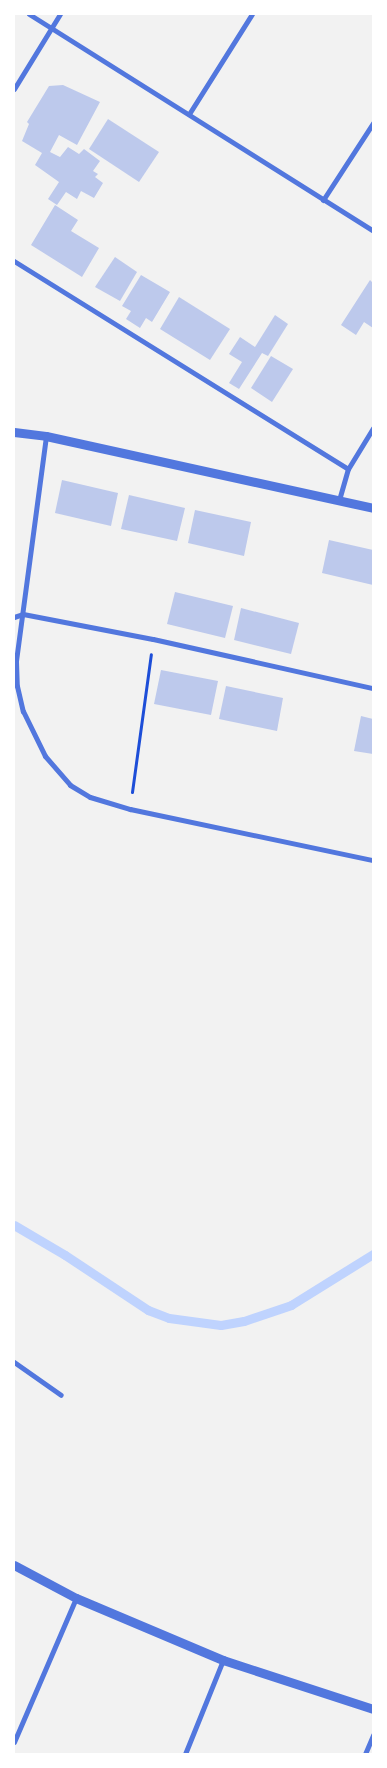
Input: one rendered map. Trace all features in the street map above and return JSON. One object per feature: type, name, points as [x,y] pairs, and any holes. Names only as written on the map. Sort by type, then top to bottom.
[{"type":"street","points":[[29,14],[373,232]]},
{"type":"street","points":[[14,89],[60,14]]},
{"type":"street","points":[[189,114],[252,14]]},
{"type":"street","points":[[323,200],[373,123]]},
{"type":"street","points":[[14,261],[348,469]]},
{"type":"street","points":[[339,500],[348,469],[373,428]]},
{"type":"street","points":[[14,432],[46,436],[373,508]]},
{"type":"street","points":[[46,436],[16,662],[23,711],[45,756],[70,785],[90,797],[130,809],[373,860]]},
{"type":"street","points":[[14,617],[23,614],[153,639],[373,688]]},
{"type":"street","points":[[14,1362],[61,1395]]},
{"type":"street","points":[[14,1565],[76,1598],[223,1660],[373,1708]]},
{"type":"street","points":[[14,1742],[76,1598]]},
{"type":"street","points":[[185,1754],[223,1660]]},
{"type":"street","points":[[365,1754],[373,1735]]},
{"type":"path","points":[[130,809],[153,639]]},
{"type":"building","points":[[63,85],[100,102],[77,145],[59,135],[50,152],[60,157],[68,147],[79,154],[84,149],[100,161],[93,171],[98,174],[95,177],[103,183],[94,198],[81,191],[77,199],[66,192],[57,205],[48,199],[59,182],[35,165],[42,153],[22,141],[29,124],[27,122],[49,86]]},
{"type":"building","points":[[108,119],[159,152],[139,182],[89,149]]},
{"type":"building","points":[[55,205],[78,220],[71,231],[99,248],[82,277],[31,245]]},
{"type":"building","points":[[115,257],[137,272],[120,301],[95,287]]},
{"type":"building","points":[[141,275],[170,292],[152,322],[146,318],[140,328],[126,319],[131,311],[122,306]]},
{"type":"building","points":[[370,280],[373,283],[373,328],[364,322],[356,335],[341,325]]},
{"type":"building","points":[[179,297],[230,329],[210,360],[160,329]]},
{"type":"building","points":[[275,315],[288,324],[268,356],[262,353],[239,389],[229,383],[242,362],[229,354],[240,337],[255,347]]},
{"type":"building","points":[[271,356],[293,369],[272,402],[251,388]]},
{"type":"building","points":[[62,480],[118,493],[111,526],[55,513]]},
{"type":"building","points":[[129,495],[185,508],[177,541],[121,529]]},
{"type":"building","points":[[195,510],[251,522],[244,556],[188,543]]},
{"type":"building","points":[[329,540],[373,550],[373,585],[322,573]]},
{"type":"building","points":[[175,592],[233,606],[225,638],[167,624]]},
{"type":"building","points":[[241,608],[299,623],[291,654],[234,640]]},
{"type":"building","points":[[161,670],[218,681],[211,715],[154,704]]},
{"type":"building","points":[[226,686],[283,698],[277,731],[219,719]]},
{"type":"building","points":[[361,716],[373,719],[373,754],[354,751]]},
{"type":"waterway","points":[[14,1225],[65,1255],[148,1310],[169,1318],[221,1325],[244,1321],[291,1305],[373,1254]]}]
